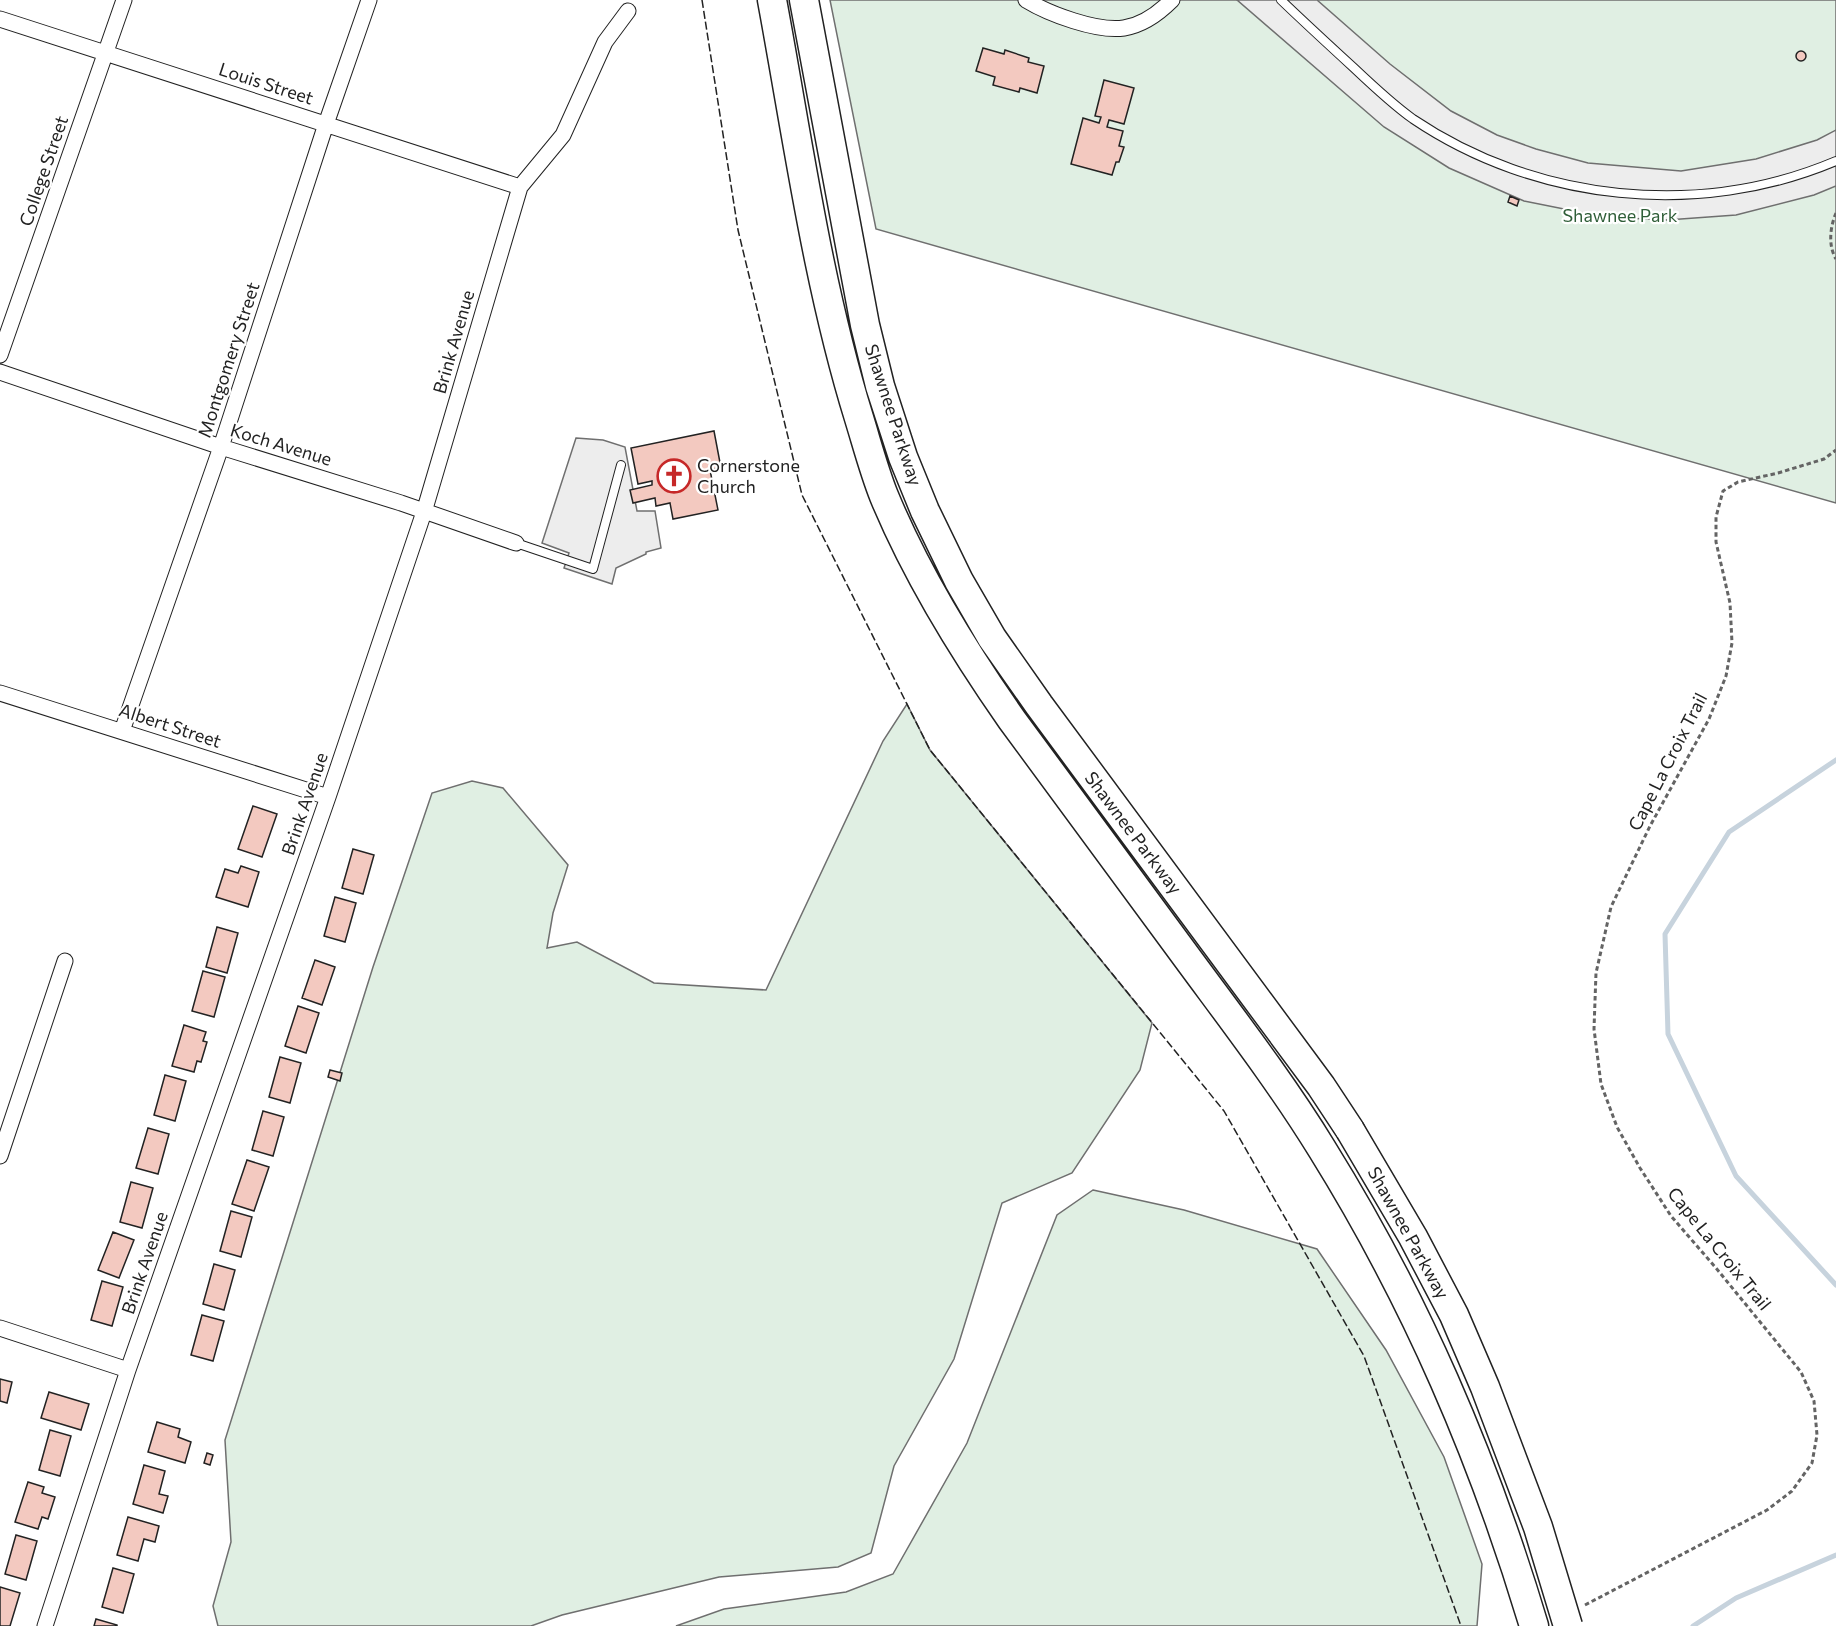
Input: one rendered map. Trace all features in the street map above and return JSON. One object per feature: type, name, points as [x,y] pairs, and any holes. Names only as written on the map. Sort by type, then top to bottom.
[{"type":"highway","name":"Shawnee Parkway","points":[[772,0],[824,286],[841,361],[884,495],[940,609],[973,663],[1012,720],[1269,1068],[1323,1149],[1425,1335],[1460,1415],[1498,1517],[1534,1626]]},
{"type":"highway","name":"Shawnee Parkway","points":[[804,0],[865,325],[880,386],[903,457],[925,511],[959,581],[992,638],[1320,1086],[1350,1130],[1413,1237],[1454,1315],[1485,1387],[1572,1618]]},
{"type":"street","name":"College Street","points":[[0,355],[124,0]]},
{"type":"street","name":"Montgomery Street","points":[[122,731],[221,447],[326,124],[369,0]]},
{"type":"street","points":[[1026,0],[1065,18],[1101,27],[1123,28],[1144,22],[1172,0]]},
{"type":"street","name":"Brink Avenue","points":[[45,1626],[128,1370],[328,797],[424,512],[520,187],[563,135],[605,42],[628,11]]},
{"type":"street","name":"Louis Street","points":[[0,19],[520,187]]},
{"type":"street","name":"Koch Avenue","points":[[0,372],[516,543]]},
{"type":"street","name":"Albert Street","points":[[0,693],[328,797]]},
{"type":"street","points":[[0,1156],[65,961]]},
{"type":"street","points":[[0,1328],[128,1370]]},
{"type":"lane","points":[[1281,0],[1386,98],[1412,118],[1438,135],[1495,163],[1556,183],[1618,194],[1683,195],[1750,188],[1782,180],[1836,161]]},
{"type":"lane","points":[[516,543],[593,569],[621,465]]},
{"type":"path","points":[[1836,213],[1830,238],[1836,260]]},
{"type":"path","name":"Cape La Croix Trail","points":[[1572,1618],[1767,1510],[1792,1491],[1812,1462],[1817,1435],[1814,1401],[1801,1372],[1671,1216],[1640,1168],[1617,1127],[1601,1084],[1594,1029],[1596,973],[1611,907],[1650,826],[1709,719],[1726,676],[1732,643],[1730,603],[1716,543],[1716,517],[1723,491],[1738,482],[1824,459],[1836,450]]},
{"type":"green space","name":"Shawnee Park","points":[[830,0],[1836,0],[1836,503],[876,229]]},
{"type":"green space","points":[[907,704],[930,750],[1152,1023],[1140,1070],[1072,1173],[1002,1203],[954,1359],[894,1466],[871,1553],[838,1567],[719,1577],[562,1615],[531,1626],[218,1626],[213,1606],[231,1542],[225,1440],[373,967],[432,793],[472,781],[503,788],[568,865],[553,913],[547,948],[577,942],[654,983],[766,990],[883,741]]},
{"type":"green space","points":[[1093,1190],[1184,1210],[1317,1249],[1386,1350],[1444,1457],[1482,1564],[1477,1626],[676,1626],[724,1609],[846,1592],[893,1574],[967,1443],[1057,1215]]},
{"type":"shaded area","points":[[1237,0],[1317,0],[1390,64],[1451,111],[1497,135],[1536,149],[1588,163],[1681,171],[1756,159],[1817,140],[1836,130],[1836,186],[1814,195],[1736,215],[1667,220],[1604,217],[1524,201],[1449,168],[1384,127]]},
{"type":"shaded area","points":[[576,438],[603,440],[625,447],[637,511],[655,511],[661,548],[646,552],[616,568],[612,584],[564,568],[569,553],[542,543]]},
{"type":"building","points":[[983,48],[1004,54],[1005,50],[1029,58],[1028,62],[1044,66],[1037,93],[1020,88],[1019,92],[993,85],[995,77],[976,71]]},
{"type":"building","points":[[1801,51],[1805,52],[1805,60],[1801,61],[1797,60],[1796,56],[1797,52]]},
{"type":"building","points":[[1104,80],[1134,88],[1124,124],[1109,120],[1107,127],[1123,131],[1119,146],[1124,147],[1112,175],[1071,164],[1083,118],[1099,123],[1101,117],[1095,116]]},
{"type":"building","points":[[1510,196],[1519,200],[1517,206],[1508,202]]},
{"type":"building","name":"Cornerstone Church","points":[[714,431],[721,468],[710,470],[718,510],[673,519],[670,503],[656,506],[655,498],[633,503],[630,490],[652,485],[652,481],[638,484],[631,448]]},
{"type":"building","points":[[253,806],[277,814],[262,857],[238,849]]},
{"type":"building","points":[[353,849],[374,855],[363,894],[342,888]]},
{"type":"building","points":[[241,866],[259,872],[248,907],[216,897],[225,869],[238,873]]},
{"type":"building","points":[[335,897],[356,903],[345,942],[324,936]]},
{"type":"building","points":[[217,927],[238,933],[227,973],[206,967]]},
{"type":"building","points":[[315,960],[335,967],[322,1005],[302,998]]},
{"type":"building","points":[[203,971],[225,977],[214,1017],[192,1011]]},
{"type":"building","points":[[298,1006],[319,1013],[306,1053],[285,1046]]},
{"type":"building","points":[[184,1025],[206,1032],[203,1041],[207,1042],[201,1062],[197,1061],[194,1072],[172,1066]]},
{"type":"building","points":[[280,1057],[301,1063],[290,1103],[269,1097]]},
{"type":"building","points":[[330,1070],[342,1073],[340,1081],[328,1077]]},
{"type":"building","points":[[165,1075],[186,1081],[175,1121],[154,1115]]},
{"type":"building","points":[[263,1111],[284,1117],[273,1156],[252,1150]]},
{"type":"building","points":[[148,1128],[169,1134],[158,1174],[136,1168]]},
{"type":"building","points":[[247,1160],[269,1167],[254,1211],[232,1204]]},
{"type":"building","points":[[131,1182],[153,1188],[142,1228],[120,1222]]},
{"type":"building","points":[[231,1211],[252,1217],[241,1257],[220,1251]]},
{"type":"building","points":[[113,1232],[134,1240],[119,1278],[98,1270]]},
{"type":"building","points":[[214,1264],[235,1270],[224,1310],[203,1304]]},
{"type":"building","points":[[102,1281],[123,1287],[112,1326],[91,1320]]},
{"type":"building","points":[[202,1315],[224,1321],[213,1361],[191,1355]]},
{"type":"building","points":[[0,1379],[12,1382],[7,1403],[0,1401]]},
{"type":"building","points":[[49,1392],[89,1404],[81,1430],[41,1418]]},
{"type":"building","points":[[157,1422],[180,1429],[178,1437],[191,1442],[185,1463],[148,1452]]},
{"type":"building","points":[[50,1430],[71,1436],[60,1476],[39,1470]]},
{"type":"building","points":[[207,1453],[213,1455],[210,1465],[204,1463]]},
{"type":"building","points":[[144,1465],[165,1471],[159,1494],[168,1496],[163,1513],[133,1504]]},
{"type":"building","points":[[28,1482],[44,1487],[42,1493],[55,1497],[48,1519],[42,1517],[38,1529],[15,1522]]},
{"type":"building","points":[[128,1517],[159,1526],[155,1542],[144,1539],[138,1561],[117,1555]]},
{"type":"building","points":[[16,1535],[37,1541],[26,1580],[5,1574]]},
{"type":"building","points":[[113,1568],[134,1574],[123,1613],[102,1607]]},
{"type":"building","points":[[0,1587],[20,1593],[10,1626],[0,1626]]},
{"type":"building","points":[[96,1619],[117,1625],[117,1626],[94,1626]]},
{"type":"waterway","points":[[1836,760],[1729,832],[1665,934],[1668,1034],[1736,1176],[1836,1285]]},
{"type":"waterway","points":[[1693,1626],[1736,1598],[1836,1555]]},
{"type":"fence","points":[[702,0],[738,230],[802,495],[930,750],[1224,1111],[1364,1356],[1461,1626]]},
{"type":"place","name":"Cornerstone Church","points":[[674,476]]}]
